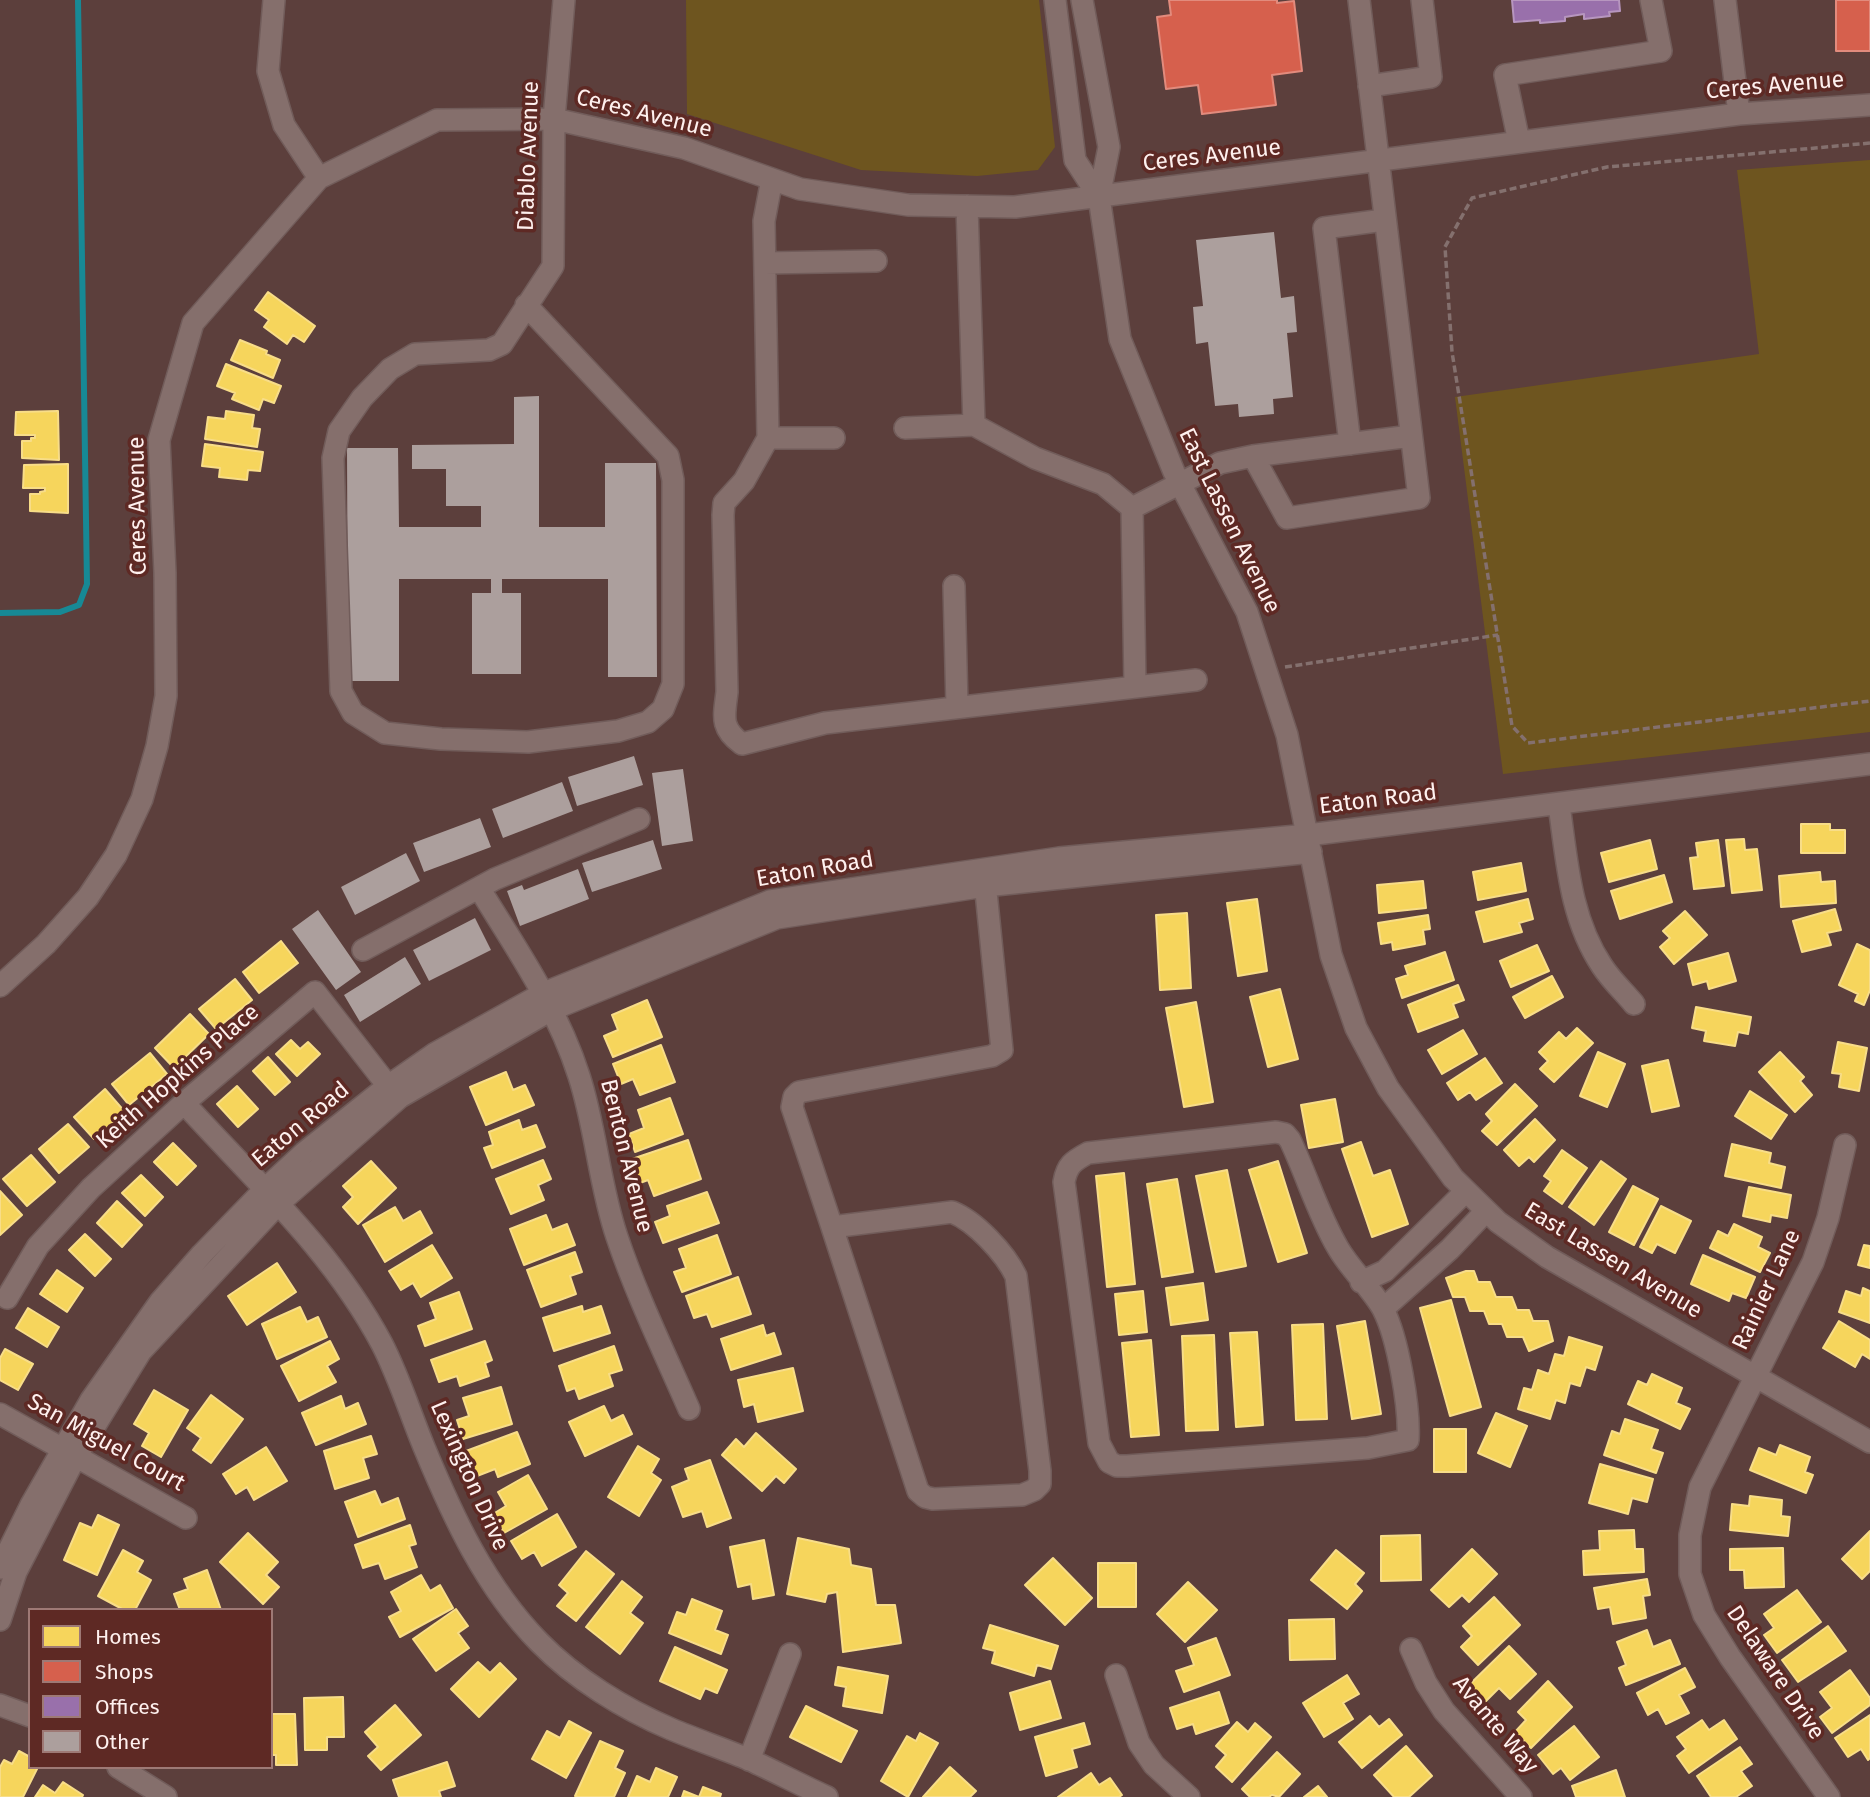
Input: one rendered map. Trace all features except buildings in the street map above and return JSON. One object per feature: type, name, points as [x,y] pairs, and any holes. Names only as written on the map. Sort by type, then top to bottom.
[{"type":"street","points":[[274,0],[268,71],[284,125],[318,178]]},
{"type":"street","name":"Diablo Avenue","points":[[526,305],[668,456],[673,480],[673,684],[663,709],[648,722],[618,731],[528,742],[441,739],[385,733],[353,713],[341,691],[333,458],[339,431],[362,398],[390,369],[415,354],[489,350],[502,344],[526,305],[553,266],[554,119],[564,0]]},
{"type":"street","name":"East Lassen Avenue","points":[[1055,0],[1074,160],[1099,197]]},
{"type":"street","name":"East Lassen Avenue","points":[[1082,0],[1109,147],[1099,197],[1120,338],[1180,484],[1247,612],[1287,735],[1331,956],[1356,1028],[1388,1088],[1453,1178],[1486,1211],[1547,1257],[1870,1442]]},
{"type":"street","points":[[1253,456],[1287,518],[1419,498],[1359,0]]},
{"type":"street","points":[[1369,86],[1431,77],[1422,0]]},
{"type":"street","points":[[1519,142],[1505,75],[1661,51],[1651,0]]},
{"type":"street","points":[[1725,0],[1739,114]]},
{"type":"street","name":"Ceres Avenue","points":[[0,986],[46,944],[88,897],[116,855],[142,799],[157,746],[166,696],[165,573],[159,440],[193,323],[318,178],[437,120],[554,119],[684,148],[800,189],[908,205],[1016,207],[1739,114],[1870,105]]},
{"type":"street","points":[[772,179],[764,221],[768,438],[744,481],[724,503],[723,515],[727,692],[724,716],[729,734],[742,744],[825,723],[1196,680]]},
{"type":"street","points":[[967,206],[974,425]]},
{"type":"street","points":[[1350,444],[1324,228],[1384,220]]},
{"type":"street","points":[[765,263],[876,261]]},
{"type":"street","points":[[905,428],[974,425],[1035,458],[1103,484],[1132,508],[1135,686]]},
{"type":"street","points":[[1132,508],[1220,463],[1253,456],[1411,436]]},
{"type":"street","points":[[768,438],[834,438]]},
{"type":"street","points":[[954,586],[957,707]]},
{"type":"street","name":"Eaton Road","points":[[0,1568],[31,1505],[69,1454],[91,1400],[160,1302],[202,1254],[271,1197],[304,1153],[388,1086],[434,1054],[770,901],[984,878],[1059,858],[1309,844],[1559,805],[1870,764]]},
{"type":"street","points":[[1559,805],[1571,892],[1583,930],[1602,967],[1634,1004]]},
{"type":"street","points":[[363,950],[495,878],[639,819]]},
{"type":"street","points":[[832,1227],[952,1212],[975,1225],[1012,1267],[1016,1276],[1040,1471],[1040,1484],[1034,1490],[1022,1495],[933,1499],[918,1491],[792,1107],[794,1097],[799,1092],[992,1056],[1002,1050],[984,878]]},
{"type":"street","name":"Benton Avenue","points":[[479,888],[548,1002],[579,1076],[605,1201],[618,1241],[689,1409]]},
{"type":"street","name":"Keith Hopkins Place","points":[[2,1302],[38,1245],[63,1216],[184,1103],[315,992],[388,1086]]},
{"type":"street","points":[[271,1197],[400,1097],[548,1002]]},
{"type":"street","name":"Lexington Drive","points":[[184,1103],[314,1242],[360,1307],[383,1346],[443,1491],[475,1559],[501,1597],[539,1643],[579,1676],[631,1710],[749,1760],[827,1797]]},
{"type":"street","points":[[1276,1132],[1285,1134],[1327,1227],[1361,1282],[1383,1309],[1396,1350],[1408,1411],[1408,1440],[1368,1448],[1154,1466],[1117,1466],[1104,1456],[1099,1443],[1064,1182],[1066,1171],[1075,1160],[1088,1153],[1226,1136],[1276,1132]]},
{"type":"street","name":"Rainier Lane","points":[[1756,1376],[1813,1262],[1828,1218],[1845,1145]]},
{"type":"street","points":[[1361,1282],[1385,1271],[1466,1191]]},
{"type":"street","points":[[1383,1309],[1486,1211]]},
{"type":"street","name":"Delaware Drive","points":[[1756,1376],[1700,1487],[1690,1535],[1690,1574],[1704,1615],[1730,1657],[1829,1797]]},
{"type":"street","name":"San Miguel Court","points":[[0,1413],[186,1518]]},
{"type":"street","points":[[0,1620],[16,1572],[69,1454]]},
{"type":"street","name":"Avante Way","points":[[1411,1649],[1426,1683],[1444,1711],[1521,1797]]},
{"type":"street","points":[[749,1760],[790,1654]]},
{"type":"street","points":[[1116,1675],[1139,1744],[1154,1765],[1189,1797]]},
{"type":"street","points":[[0,1705],[28,1715]]},
{"type":"street","points":[[121,1769],[166,1797]]},
{"type":"path","points":[[1870,143],[1607,167],[1472,198],[1445,247],[1452,352],[1512,726],[1528,743],[1870,701]]},
{"type":"path","points":[[1266,670],[1497,635]]},
{"type":"shaded area","points":[[686,0],[1039,0],[1055,147],[1038,170],[977,176],[861,170],[687,114]]},
{"type":"shaded area","points":[[1870,160],[1870,732],[1503,774],[1455,397],[1759,354],[1737,170]]},
{"type":"waterway","points":[[0,613],[60,612],[79,605],[87,584],[78,0]]}]
